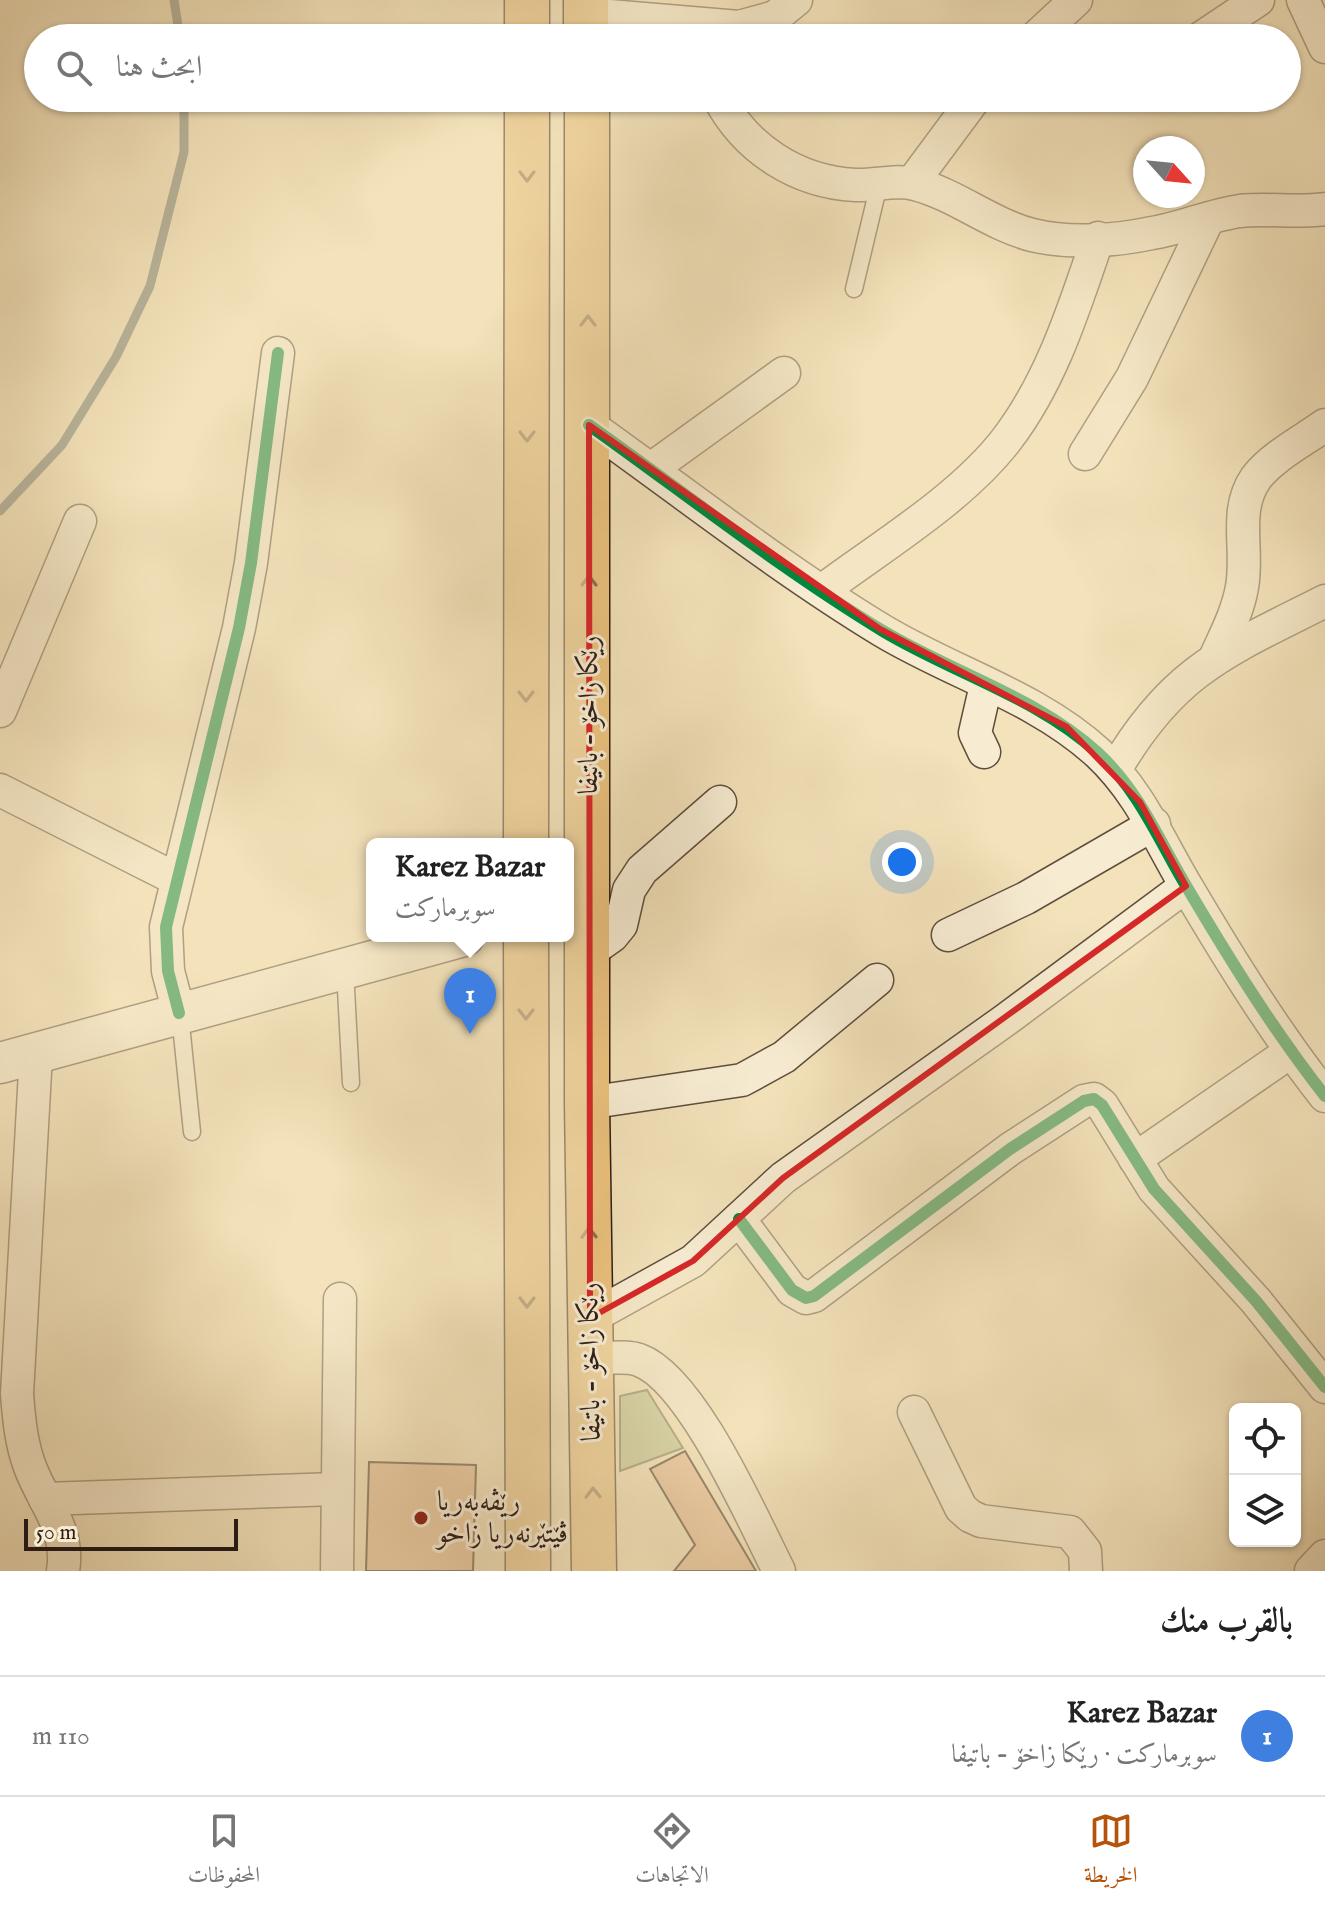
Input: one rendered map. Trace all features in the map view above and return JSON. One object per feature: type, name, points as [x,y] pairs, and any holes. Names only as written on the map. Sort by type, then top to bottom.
[{"type":"highway","points":[[527,0],[527,24]]},
{"type":"highway","points":[[526,838],[527,112]]},
{"type":"highway","name":"رێکا زاخۆ - باتیفا","points":[[587,112],[587,1103],[594,1571]]},
{"type":"highway","points":[[526,942],[528,1571]]},
{"type":"street","points":[[757,24],[775,17],[796,0]]},
{"type":"street","points":[[1050,24],[1076,0]]},
{"type":"street","points":[[1222,24],[1258,0]]},
{"type":"street","points":[[1303,0],[1325,47]]},
{"type":"street","points":[[586,17],[645,24]]},
{"type":"street","points":[[728,112],[740,130],[780,163],[833,183],[912,183],[1011,229],[1051,238],[1151,234],[1238,212],[1325,209]]},
{"type":"street","points":[[912,183],[965,112]]},
{"type":"street","points":[[1085,454],[1132,378],[1208,219]]},
{"type":"street","points":[[823,590],[934,507],[1006,440],[1035,397],[1058,351],[1098,238]]},
{"type":"street","points":[[179,1013],[166,948],[176,879],[227,691],[251,563],[278,353]]},
{"type":"street","points":[[651,469],[784,373]]},
{"type":"street","points":[[589,425],[880,629],[1033,706],[1067,727],[1115,770],[1154,824],[1186,886],[1290,1052],[1325,1096]]},
{"type":"street","points":[[1216,656],[1242,589],[1245,556],[1242,526],[1248,493],[1268,465],[1325,425]]},
{"type":"street","points":[[0,711],[80,521]]},
{"type":"street","points":[[1115,770],[1157,706],[1216,656],[1325,601]]},
{"type":"street","points":[[984,752],[975,733],[986,685]]},
{"type":"street","points":[[0,790],[176,879]]},
{"type":"street","points":[[588,953],[612,936],[621,925],[629,890],[642,870],[720,802]]},
{"type":"street","points":[[948,935],[1049,886],[1154,824]]},
{"type":"street","points":[[779,1571],[728,1470],[673,1381],[638,1359],[590,1338],[693,1261],[783,1178],[1004,1021],[1186,886]]},
{"type":"street","points":[[63,1571],[62,1534],[23,1445],[17,1394],[18,1059],[442,942]]},
{"type":"street","points":[[587,1103],[742,1080],[784,1057],[877,980]]},
{"type":"street","points":[[1135,1159],[1290,1052]]},
{"type":"street","points":[[739,1219],[792,1290],[806,1298],[820,1291],[1010,1149],[1084,1101],[1094,1099],[1102,1105],[1135,1159],[1187,1228],[1256,1301],[1325,1387]]},
{"type":"street","points":[[337,1571],[340,1299]]},
{"type":"street","points":[[914,1412],[961,1508],[981,1521],[1070,1532],[1085,1551],[1086,1571]]},
{"type":"street","points":[[45,1499],[336,1489]]},
{"type":"street","points":[[1311,1571],[1325,1556]]},
{"type":"lane","points":[[854,289],[879,184]]},
{"type":"lane","points":[[345,969],[351,1083]]},
{"type":"lane","points":[[179,1013],[192,1132]]},
{"type":"highlighted area","points":[[589,425],[880,629],[1067,727],[1140,802],[1186,886],[783,1178],[693,1261],[590,1318]]},
{"type":"green space","points":[[647,1390],[683,1448],[620,1471],[620,1396]]},
{"type":"building","points":[[685,1451],[756,1571],[674,1571],[695,1545],[650,1469]]},
{"type":"building","name":"رێڤەبەریا ڤێتێرنەریا زاخو","points":[[369,1462],[476,1465],[473,1571],[366,1571]]},
{"type":"waterway","points":[[174,0],[178,24]]},
{"type":"waterway","points":[[0,511],[62,445],[116,357],[150,286],[184,152],[184,112]]},
{"type":"cycle path","points":[[179,1013],[168,971],[166,927],[239,628],[251,563],[278,353]]},
{"type":"cycle path","points":[[589,425],[845,607],[910,646],[1049,716],[1098,753],[1126,784],[1236,969],[1325,1096]]},
{"type":"cycle path","points":[[739,1219],[792,1290],[806,1298],[814,1296],[1010,1149],[1084,1101],[1094,1099],[1102,1105],[1154,1189],[1256,1301],[1325,1387]]},
{"type":"place","name":"Karez Bazar","points":[[470,1034]]},
{"type":"place","name":"رێڤەبەریا ڤێتێرنەریا زاخو","points":[[421,1518]]}]
